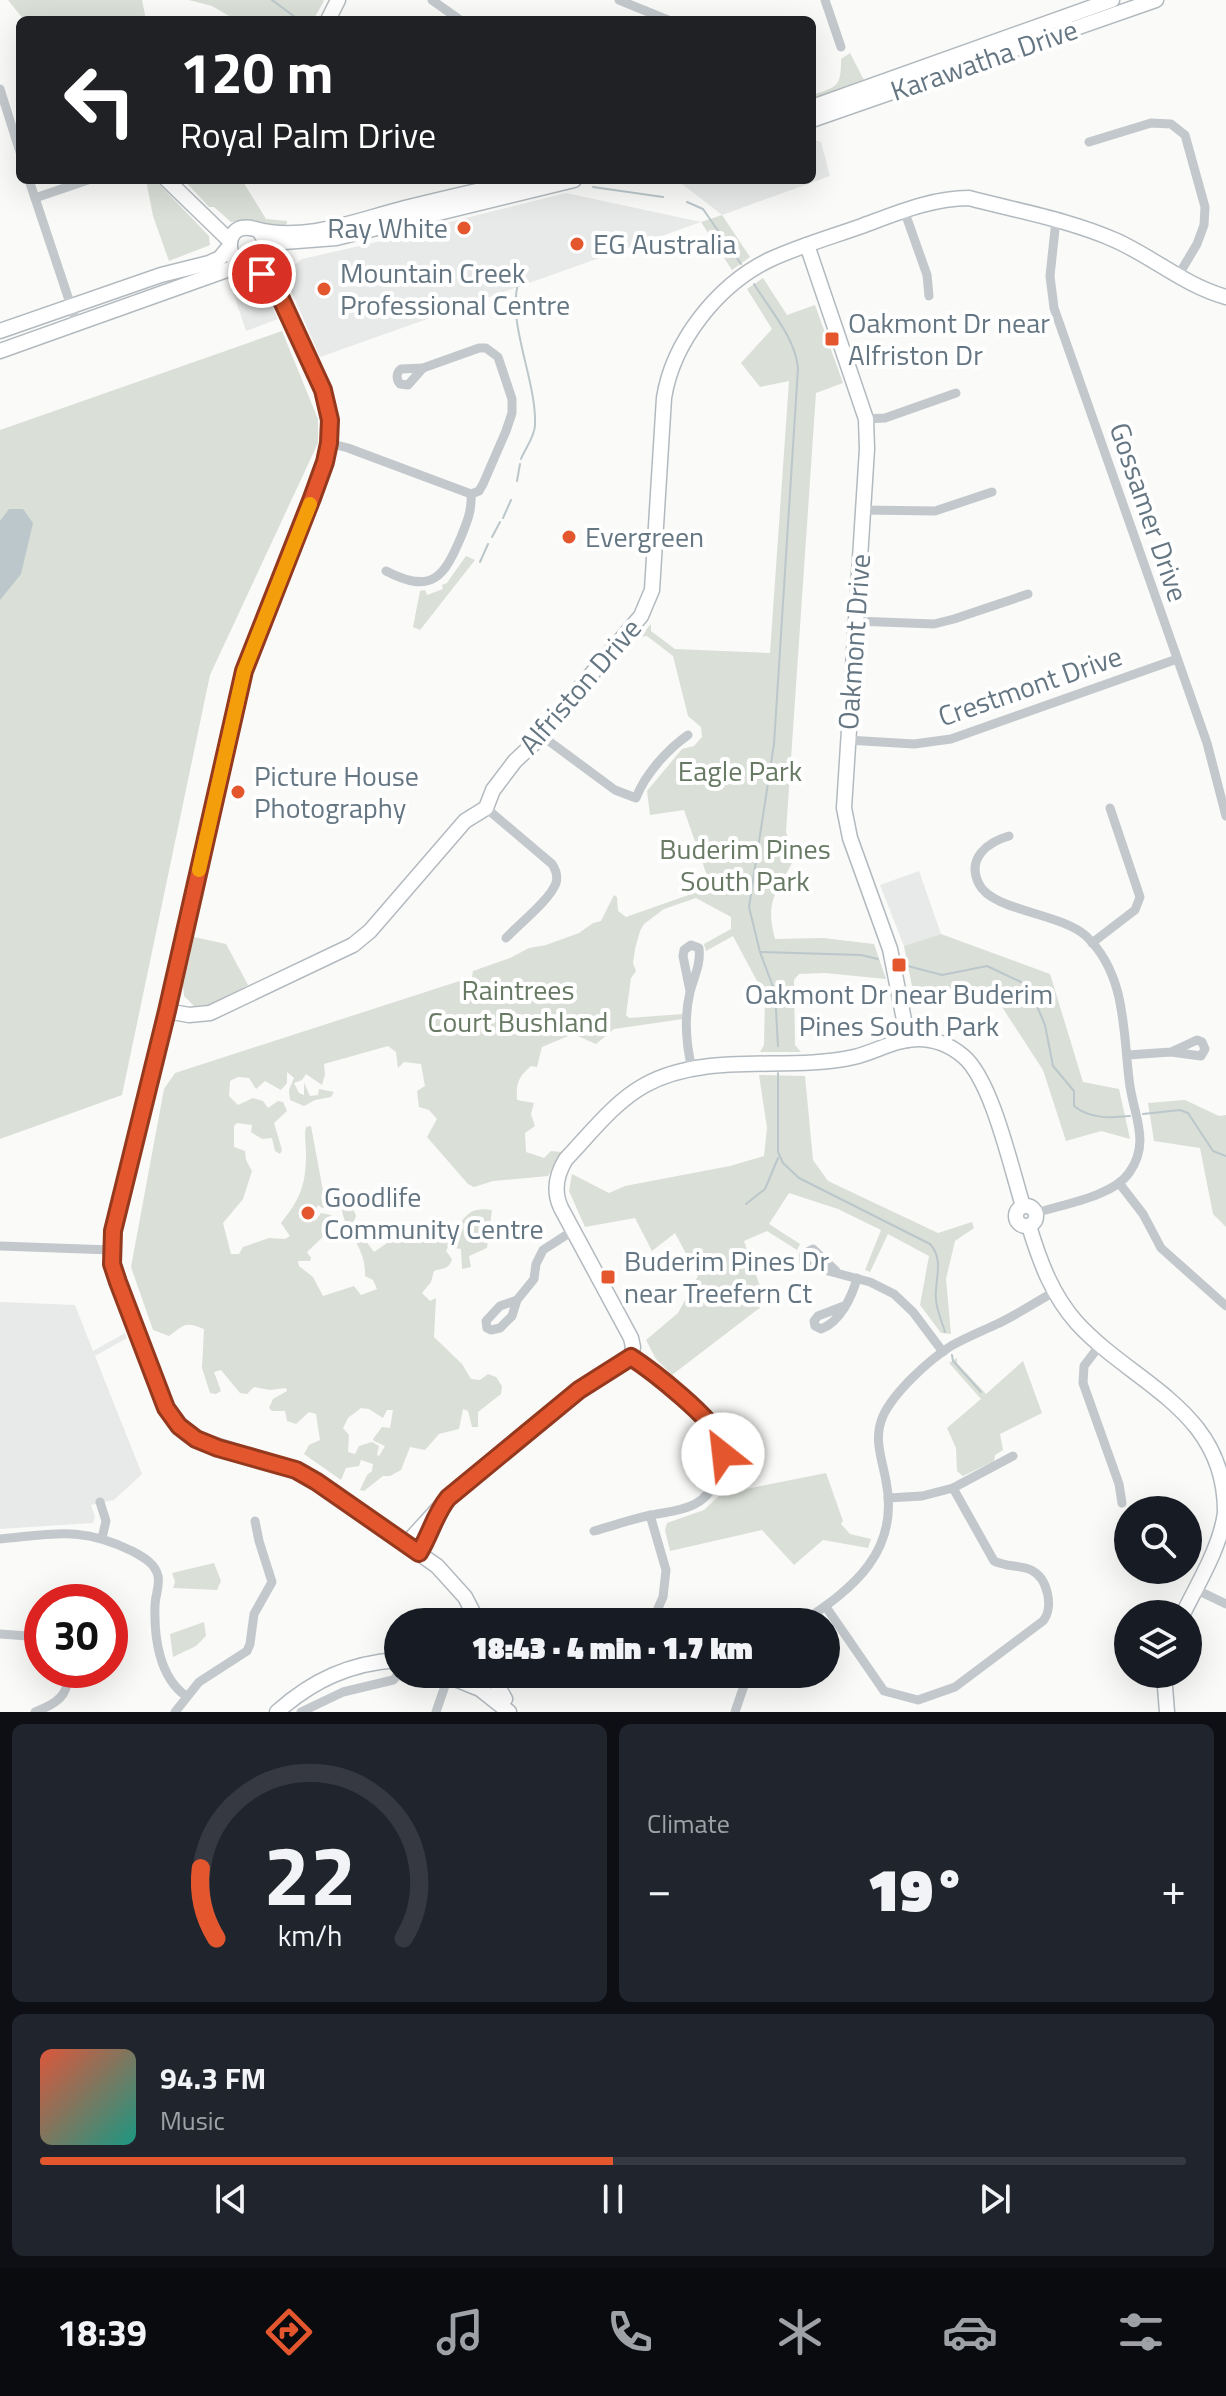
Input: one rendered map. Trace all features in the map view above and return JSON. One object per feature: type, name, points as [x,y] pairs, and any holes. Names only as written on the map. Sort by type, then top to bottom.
[{"type":"street","points":[[432,0],[454,16]]},
{"type":"street","points":[[619,0],[658,16]]},
{"type":"street","points":[[825,0],[841,47]]},
{"type":"street","name":"Karawatha Drive","points":[[816,106],[1112,0]]},
{"type":"street","name":"Karawatha Drive","points":[[816,119],[1156,0]]},
{"type":"street","points":[[0,89],[16,139]]},
{"type":"street","points":[[1089,142],[1151,123],[1171,124],[1185,135],[1205,207],[1204,225],[1197,244],[1178,276]]},
{"type":"street","points":[[30,184],[77,324]]},
{"type":"street","points":[[35,198],[76,184]]},
{"type":"street","points":[[171,184],[232,239]]},
{"type":"street","points":[[184,184],[205,211],[226,226],[232,239],[232,258],[248,265],[276,288]]},
{"type":"street","points":[[0,331],[161,275],[209,263],[218,259],[232,239],[248,228],[296,233],[321,229],[508,184]]},
{"type":"street","points":[[0,351],[248,265],[284,242],[336,238],[556,184]]},
{"type":"street","name":"Alfriston Drive","points":[[167,1011],[189,1015],[210,1013],[353,945],[370,931],[465,821],[486,808],[493,790],[509,769],[542,736],[641,616],[652,590],[664,398],[671,367],[680,346],[706,313],[746,274],[767,261],[904,210],[951,198],[969,198],[1087,228],[1115,240],[1197,287],[1226,297]]},
{"type":"street","points":[[904,210],[927,275],[929,296]]},
{"type":"street","name":"Gossamer Drive","points":[[1056,220],[1050,276],[1054,308],[1207,743],[1226,816]]},
{"type":"street","points":[[259,231],[265,239],[276,288],[323,390],[330,420],[329,443],[317,486],[244,671],[167,1011],[118,1207],[111,1250],[112,1264],[166,1408],[179,1426],[196,1439],[218,1448],[296,1470],[317,1482],[437,1566],[457,1586],[470,1608]]},
{"type":"street","name":"Oakmont Drive","points":[[807,245],[866,419],[845,819],[890,949],[908,1040]]},
{"type":"street","points":[[423,368],[479,348],[486,348],[498,357],[512,399],[512,413],[482,486],[471,494]]},
{"type":"street","points":[[866,419],[885,418],[956,393]]},
{"type":"street","points":[[329,443],[471,494]]},
{"type":"street","points":[[863,510],[935,511],[992,492]]},
{"type":"street","points":[[386,571],[402,579],[418,581],[431,580],[443,573],[470,515],[471,494]]},
{"type":"street","points":[[855,621],[934,624],[1028,594]]},
{"type":"street","name":"Crestmont Drive","points":[[847,740],[914,744],[951,739],[1177,659]]},
{"type":"street","points":[[542,736],[615,790],[636,798],[640,786],[688,735]]},
{"type":"street","points":[[486,808],[552,864],[557,872],[550,892],[506,938]]},
{"type":"street","points":[[1092,943],[1135,910],[1140,897],[1110,808]]},
{"type":"street","points":[[1009,836],[991,842],[978,858],[976,877],[982,889],[993,898],[1071,926],[1092,943],[1110,973],[1120,998],[1127,1034],[1130,1089],[1140,1124],[1141,1141],[1134,1164],[1119,1183],[1106,1191],[1029,1215]]},
{"type":"street","points":[[690,991],[687,1039],[692,1069]]},
{"type":"street","points":[[406,1544],[425,1519],[448,1498],[579,1390],[631,1357],[631,1338],[557,1200],[556,1187],[566,1159],[622,1100],[647,1084],[692,1069],[816,1062],[855,1057],[908,1040],[930,1040],[961,1054],[975,1069],[985,1087],[1054,1292],[1076,1322],[1100,1345],[1197,1419],[1211,1439],[1226,1480],[1225,1515],[1217,1542],[1190,1600]]},
{"type":"street","points":[[1128,1055],[1171,1052]]},
{"type":"street","points":[[1119,1183],[1143,1214],[1161,1248],[1226,1306]]},
{"type":"street","points":[[517,1300],[534,1279],[543,1250],[574,1230]]},
{"type":"street","points":[[0,1246],[111,1250]]},
{"type":"street","points":[[836,1271],[878,1285],[901,1300],[943,1352]]},
{"type":"street","points":[[844,1306],[852,1295],[857,1278]]},
{"type":"street","points":[[953,1488],[994,1561],[1038,1575],[1048,1598],[1048,1616],[1010,1649],[990,1658],[955,1687],[925,1699],[910,1699],[884,1691],[826,1607],[858,1581],[874,1558],[886,1523],[888,1498],[878,1439],[883,1415],[896,1395],[943,1352],[1054,1292]]},
{"type":"street","points":[[1100,1345],[1084,1366],[1083,1383],[1121,1496]]},
{"type":"street","points":[[594,1531],[650,1515],[676,1512],[696,1504],[711,1491],[720,1471],[723,1454],[721,1441],[714,1429],[655,1374],[631,1357]]},
{"type":"street","points":[[888,1498],[922,1496],[953,1488],[1013,1456]]},
{"type":"street","points":[[100,1502],[106,1521],[102,1538]]},
{"type":"street","points":[[419,1553],[439,1509]]},
{"type":"street","points":[[650,1515],[666,1570],[663,1597],[658,1608]]},
{"type":"street","points":[[175,1712],[199,1682],[250,1646],[254,1614],[272,1582],[256,1534],[255,1521]]},
{"type":"street","points":[[0,1539],[72,1533],[102,1538],[144,1557],[154,1568],[159,1581],[155,1604],[156,1627],[163,1666],[169,1681],[186,1696]]},
{"type":"street","points":[[1195,1589],[1226,1604]]},
{"type":"street","points":[[0,1634],[24,1636]]},
{"type":"street","points":[[277,1712],[303,1690],[325,1677],[361,1666],[384,1664]]},
{"type":"street","points":[[301,1712],[343,1692],[384,1682]]},
{"type":"street","points":[[35,1712],[61,1699],[66,1688]]},
{"type":"street","points":[[436,1712],[443,1688]]},
{"type":"street","points":[[487,1688],[519,1712]]},
{"type":"street","points":[[735,1712],[743,1688]]},
{"type":"street","points":[[1165,1688],[1167,1712]]},
{"type":"street","points":[[739,1699],[745,1712]]},
{"type":"shaded area","points":[[816,140],[821,142],[830,176],[816,181]]},
{"type":"shaded area","points":[[682,184],[808,184],[722,215]]},
{"type":"shaded area","points":[[566,193],[701,222],[320,357],[290,288],[288,275],[302,259],[434,229],[442,224]]},
{"type":"shaded area","points":[[242,277],[255,283],[266,294],[278,319],[246,331],[229,280]]},
{"type":"shaded area","points":[[9,509],[23,509],[33,523],[21,574],[0,600],[0,521]]},
{"type":"shaded area","points":[[919,871],[941,934],[904,946],[880,885]]},
{"type":"shaded area","points":[[0,1302],[75,1305],[93,1351],[125,1333],[127,1338],[95,1356],[142,1474],[114,1500],[91,1505],[95,1517],[93,1523],[0,1529]]},
{"type":"green space","points":[[8,0],[142,0],[145,16],[21,16]]},
{"type":"green space","points":[[189,0],[324,1],[315,16],[229,16],[212,6]]},
{"type":"green space","points":[[850,53],[864,80],[816,98],[816,94],[828,90],[839,80],[841,59]]},
{"type":"green space","points":[[147,184],[159,184],[209,236],[210,245],[169,261],[153,216]]},
{"type":"green space","points":[[188,184],[244,184],[266,219],[287,221],[287,224],[282,227],[249,220],[231,222],[214,207],[209,207]]},
{"type":"green space","points":[[722,215],[750,257],[732,270],[701,222]]},
{"type":"green space","points":[[763,278],[787,315],[815,305],[843,383],[816,393],[786,832],[795,857],[774,896],[772,925],[775,939],[823,938],[874,944],[886,979],[825,973],[799,974],[794,980],[795,1045],[801,1052],[760,1052],[764,1045],[765,996],[733,936],[706,951],[704,944],[731,929],[731,917],[696,898],[664,909],[644,924],[640,931],[633,963],[636,971],[631,978],[626,1015],[629,1018],[683,1014],[683,1019],[614,1029],[596,1044],[573,1034],[542,1047],[537,1067],[531,1066],[519,1081],[517,1100],[534,1103],[531,1114],[535,1126],[525,1133],[526,1152],[544,1158],[551,1151],[561,1152],[548,1176],[493,1181],[474,1187],[468,1184],[427,1137],[437,1119],[429,1110],[419,1107],[417,1091],[425,1086],[421,1064],[404,1062],[398,1068],[396,1052],[388,1046],[324,1064],[322,1085],[306,1074],[294,1083],[299,1093],[304,1095],[304,1083],[310,1096],[318,1095],[319,1089],[334,1092],[331,1097],[304,1106],[290,1100],[289,1090],[294,1078],[287,1072],[287,1083],[281,1090],[265,1081],[256,1089],[249,1078],[238,1077],[230,1081],[229,1096],[238,1105],[253,1098],[263,1101],[268,1108],[278,1101],[283,1102],[287,1111],[274,1123],[282,1150],[280,1154],[275,1151],[272,1138],[262,1139],[251,1132],[252,1125],[237,1123],[234,1126],[234,1147],[245,1151],[252,1171],[243,1199],[223,1223],[231,1254],[239,1254],[243,1247],[269,1238],[285,1239],[290,1236],[281,1223],[301,1190],[306,1164],[305,1131],[306,1127],[311,1126],[326,1207],[306,1207],[301,1220],[316,1220],[321,1213],[331,1215],[334,1222],[331,1229],[307,1252],[310,1261],[298,1261],[299,1266],[313,1277],[323,1296],[354,1286],[361,1295],[377,1289],[373,1280],[365,1276],[362,1255],[343,1215],[341,1204],[344,1201],[351,1203],[356,1216],[353,1224],[374,1252],[390,1241],[387,1232],[396,1226],[413,1221],[416,1226],[447,1236],[475,1210],[492,1210],[487,1248],[469,1256],[471,1267],[462,1269],[461,1249],[448,1247],[446,1251],[452,1259],[451,1263],[434,1271],[431,1282],[422,1293],[430,1301],[436,1298],[434,1337],[462,1364],[471,1379],[480,1380],[488,1374],[496,1377],[502,1386],[501,1394],[478,1412],[478,1427],[472,1427],[468,1411],[463,1409],[459,1429],[439,1434],[425,1450],[410,1447],[401,1470],[383,1476],[364,1491],[360,1490],[373,1464],[361,1460],[359,1466],[346,1468],[341,1480],[304,1454],[309,1445],[320,1440],[316,1414],[309,1412],[296,1424],[287,1421],[285,1411],[272,1411],[269,1408],[273,1399],[287,1391],[286,1388],[270,1390],[254,1387],[247,1394],[240,1393],[221,1370],[214,1372],[221,1391],[210,1393],[202,1368],[204,1329],[185,1325],[169,1336],[153,1330],[131,1267],[164,1089],[175,1073],[472,977],[473,971],[529,948],[579,933],[601,921],[614,895],[617,897],[618,911],[626,917],[711,887],[684,810],[650,815],[647,791],[682,749],[694,746],[702,737],[701,727],[688,716],[673,656],[647,636],[640,637],[651,624],[651,631],[675,649],[770,653],[789,381],[760,387],[741,363],[772,329],[747,289]],"holes":[[[361,1408],[369,1409],[383,1418],[387,1410],[393,1410],[390,1428],[382,1427],[373,1439],[385,1446],[379,1456],[379,1446],[372,1442],[359,1446],[355,1454],[348,1452],[349,1435],[343,1428],[348,1418]]]},
{"type":"green space","points":[[282,331],[318,419],[318,443],[210,675],[122,1095],[0,1139],[0,430]]},
{"type":"green space","points":[[466,556],[475,560],[420,630],[413,627],[420,591],[425,590],[427,595],[443,589],[442,585],[447,583]]},
{"type":"green space","points":[[941,934],[1050,974],[1083,1082],[1119,1089],[1130,1139],[1101,1131],[1066,1141],[1043,1070],[1002,1007],[978,990],[912,986],[904,946]]},
{"type":"green space","points":[[194,937],[226,944],[248,985],[212,1005],[194,1006],[184,996],[183,986]]},
{"type":"green space","points":[[759,1075],[805,1076],[813,1160],[828,1181],[938,1233],[972,1222],[974,1228],[955,1241],[946,1279],[951,1334],[941,1333],[920,1305],[929,1256],[888,1234],[870,1272],[865,1270],[881,1230],[838,1209],[789,1193],[769,1224],[800,1244],[797,1250],[767,1231],[744,1241],[766,1303],[672,1375],[656,1359],[646,1340],[678,1313],[698,1276],[675,1233],[652,1251],[635,1218],[585,1227],[569,1191],[572,1174],[609,1193],[625,1186],[730,1166],[764,1156],[767,1128]]},
{"type":"green space","points":[[1185,1100],[1219,1116],[1226,1115],[1226,1227],[1213,1214],[1200,1148],[1154,1141],[1148,1103]]},
{"type":"green space","points":[[957,1358],[957,1363],[986,1394],[1023,1361],[1042,1413],[1000,1434],[1003,1450],[995,1455],[994,1461],[963,1476],[957,1471],[956,1448],[947,1428],[981,1399],[949,1363]]},
{"type":"green space","points":[[826,1473],[843,1521],[841,1524],[850,1534],[871,1539],[868,1548],[823,1540],[794,1565],[762,1530],[670,1551],[665,1530],[667,1523],[704,1510],[721,1494]]},
{"type":"green space","points":[[214,1563],[221,1581],[217,1590],[173,1588],[172,1573]]},
{"type":"green space","points":[[204,1622],[206,1636],[196,1646],[173,1657],[170,1634]]},
{"type":"waterway","points":[[272,0],[294,16]]},
{"type":"waterway","points":[[593,187],[663,197]]},
{"type":"waterway","points":[[687,202],[703,209],[741,264]]},
{"type":"waterway","points":[[518,284],[516,316],[532,390],[535,425],[521,459]]},
{"type":"waterway","points":[[754,284],[787,335],[798,368],[774,744],[749,907],[760,952],[775,992],[778,1046]]},
{"type":"waterway","points":[[517,481],[520,464]]},
{"type":"waterway","points":[[503,518],[511,500]]},
{"type":"waterway","points":[[492,537],[500,522]]},
{"type":"waterway","points":[[480,562],[488,544]]},
{"type":"waterway","points":[[760,952],[861,955],[878,959]]},
{"type":"waterway","points":[[908,966],[942,975],[987,966],[1023,983],[1032,994],[1045,1025],[1053,1066],[1074,1091],[1074,1106],[1093,1115],[1130,1116]]},
{"type":"waterway","points":[[778,1073],[778,1152],[783,1163],[799,1178],[930,1244],[937,1257],[936,1300],[945,1332]]},
{"type":"waterway","points":[[1143,1114],[1180,1110],[1188,1113],[1213,1151],[1226,1156]]},
{"type":"waterway","points":[[746,1204],[765,1189],[778,1158]]},
{"type":"waterway","points":[[952,1355],[953,1361],[981,1392]]},
{"type":"slow traffic","points":[[199,870],[244,671],[310,504]]},
{"type":"place","name":"Ray White","points":[[464,228]]},
{"type":"place","name":"EG Australia","points":[[577,244]]},
{"type":"place","name":"Mountain Creek Professional Centre","points":[[324,289]]},
{"type":"place","name":"Oakmont Dr near Alfriston Dr","points":[[832,339]]},
{"type":"place","name":"Evergreen","points":[[569,537]]},
{"type":"place","name":"Picture House Photography","points":[[238,792]]},
{"type":"place","name":"Oakmont Dr near Buderim Pines South Park","points":[[899,965]]},
{"type":"place","name":"Goodlife Community Centre","points":[[308,1213]]},
{"type":"place","name":"Buderim Pines Dr near Treefern Ct","points":[[608,1277]]},
{"type":"route","points":[[262,274],[276,288],[323,390],[330,420],[329,443],[312,498],[244,671],[189,919],[113,1231],[112,1264],[166,1408],[179,1426],[196,1439],[296,1470],[419,1553],[439,1509],[448,1498],[579,1390],[631,1357],[663,1381],[714,1429],[721,1441],[723,1454]]},
{"type":"park label","name":"Eagle Park","points":[[740,771]]},
{"type":"park label","name":"Buderim Pines South Park","points":[[745,865]]},
{"type":"park label","name":"Raintrees Court Bushland","points":[[518,1006]]}]
